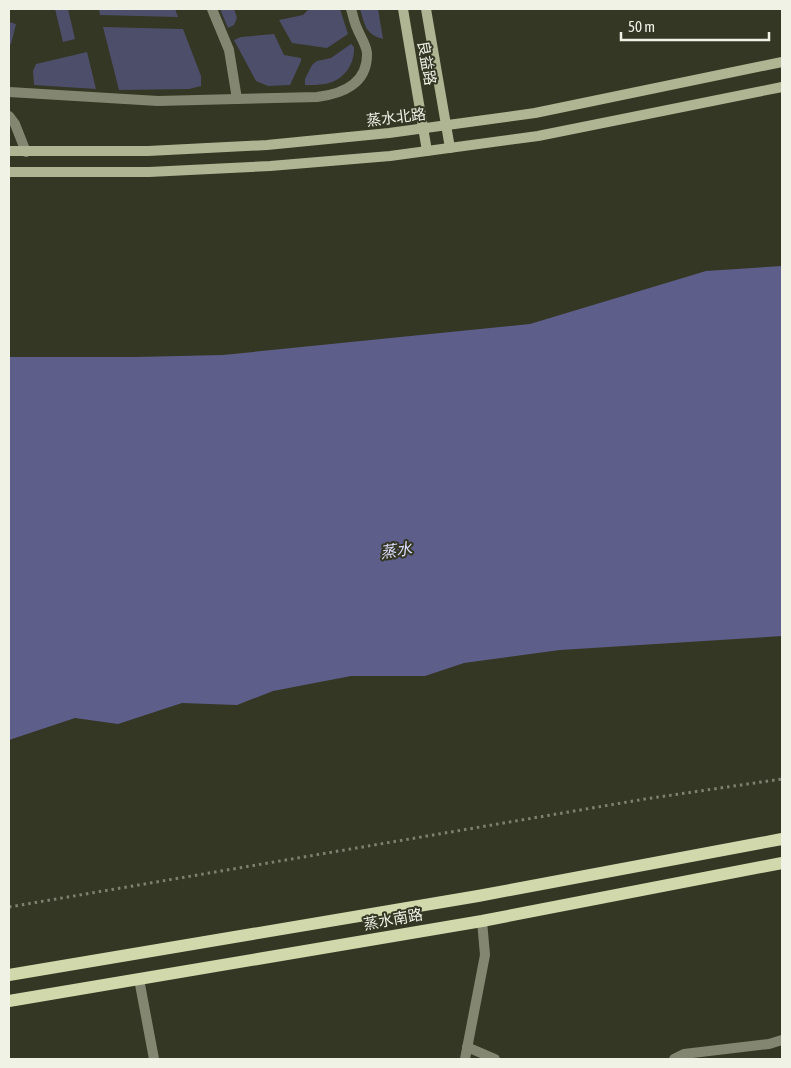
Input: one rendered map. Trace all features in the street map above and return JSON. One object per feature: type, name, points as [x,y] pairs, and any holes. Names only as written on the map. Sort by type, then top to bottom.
[{"type":"main road","name":"良益路","points":[[403,9],[427,151]]},
{"type":"main road","name":"良益路","points":[[426,9],[450,148]]},
{"type":"main road","name":"蒸水北路","points":[[9,151],[148,151],[267,145],[389,134],[535,113],[782,62]]},
{"type":"main road","points":[[9,172],[149,172],[270,166],[390,156],[538,136],[782,87]]},
{"type":"main road","name":"蒸水南路","points":[[9,975],[468,898],[782,839]]},
{"type":"main road","name":"蒸水南路","points":[[9,1001],[482,921],[782,862]]},
{"type":"street","points":[[212,9],[229,50],[237,99]]},
{"type":"street","points":[[9,92],[158,101],[334,95],[359,80],[365,67],[367,52],[351,9]]},
{"type":"street","points":[[9,116],[15,124],[26,152]]},
{"type":"street","points":[[464,1059],[485,955],[482,921]]},
{"type":"street","points":[[139,979],[154,1059]]},
{"type":"street","points":[[674,1059],[684,1054],[768,1044],[782,1040]]},
{"type":"street","points":[[467,1047],[495,1059]]},
{"type":"path","points":[[9,908],[645,799],[782,779]]},
{"type":"shaded area","points":[[55,9],[68,9],[75,39],[63,42]]},
{"type":"shaded area","points":[[99,9],[175,9],[178,17],[100,15]]},
{"type":"shaded area","points":[[220,9],[234,9],[237,18],[234,25],[228,28]]},
{"type":"shaded area","points":[[309,9],[340,9],[348,34],[327,48],[292,43],[279,20],[303,15]]},
{"type":"shaded area","points":[[360,9],[378,9],[383,39],[369,32]]},
{"type":"shaded area","points":[[9,22],[16,24],[11,44],[9,45]]},
{"type":"shaded area","points":[[103,27],[183,29],[201,76],[201,86],[189,89],[119,90]]},
{"type":"shaded area","points":[[274,34],[284,55],[301,58],[290,85],[268,86],[256,81],[234,40],[241,37]]},
{"type":"shaded area","points":[[351,44],[354,47],[354,54],[350,66],[342,76],[325,84],[305,85],[305,79],[312,65],[317,61],[331,58]]},
{"type":"shaded area","points":[[87,52],[96,89],[34,85],[33,71],[36,64]]},
{"type":"water","name":"蒸水","points":[[782,266],[782,636],[560,650],[464,663],[425,676],[351,676],[273,691],[237,705],[182,703],[118,724],[75,718],[9,740],[9,357],[223,355],[530,324],[706,271]]}]
